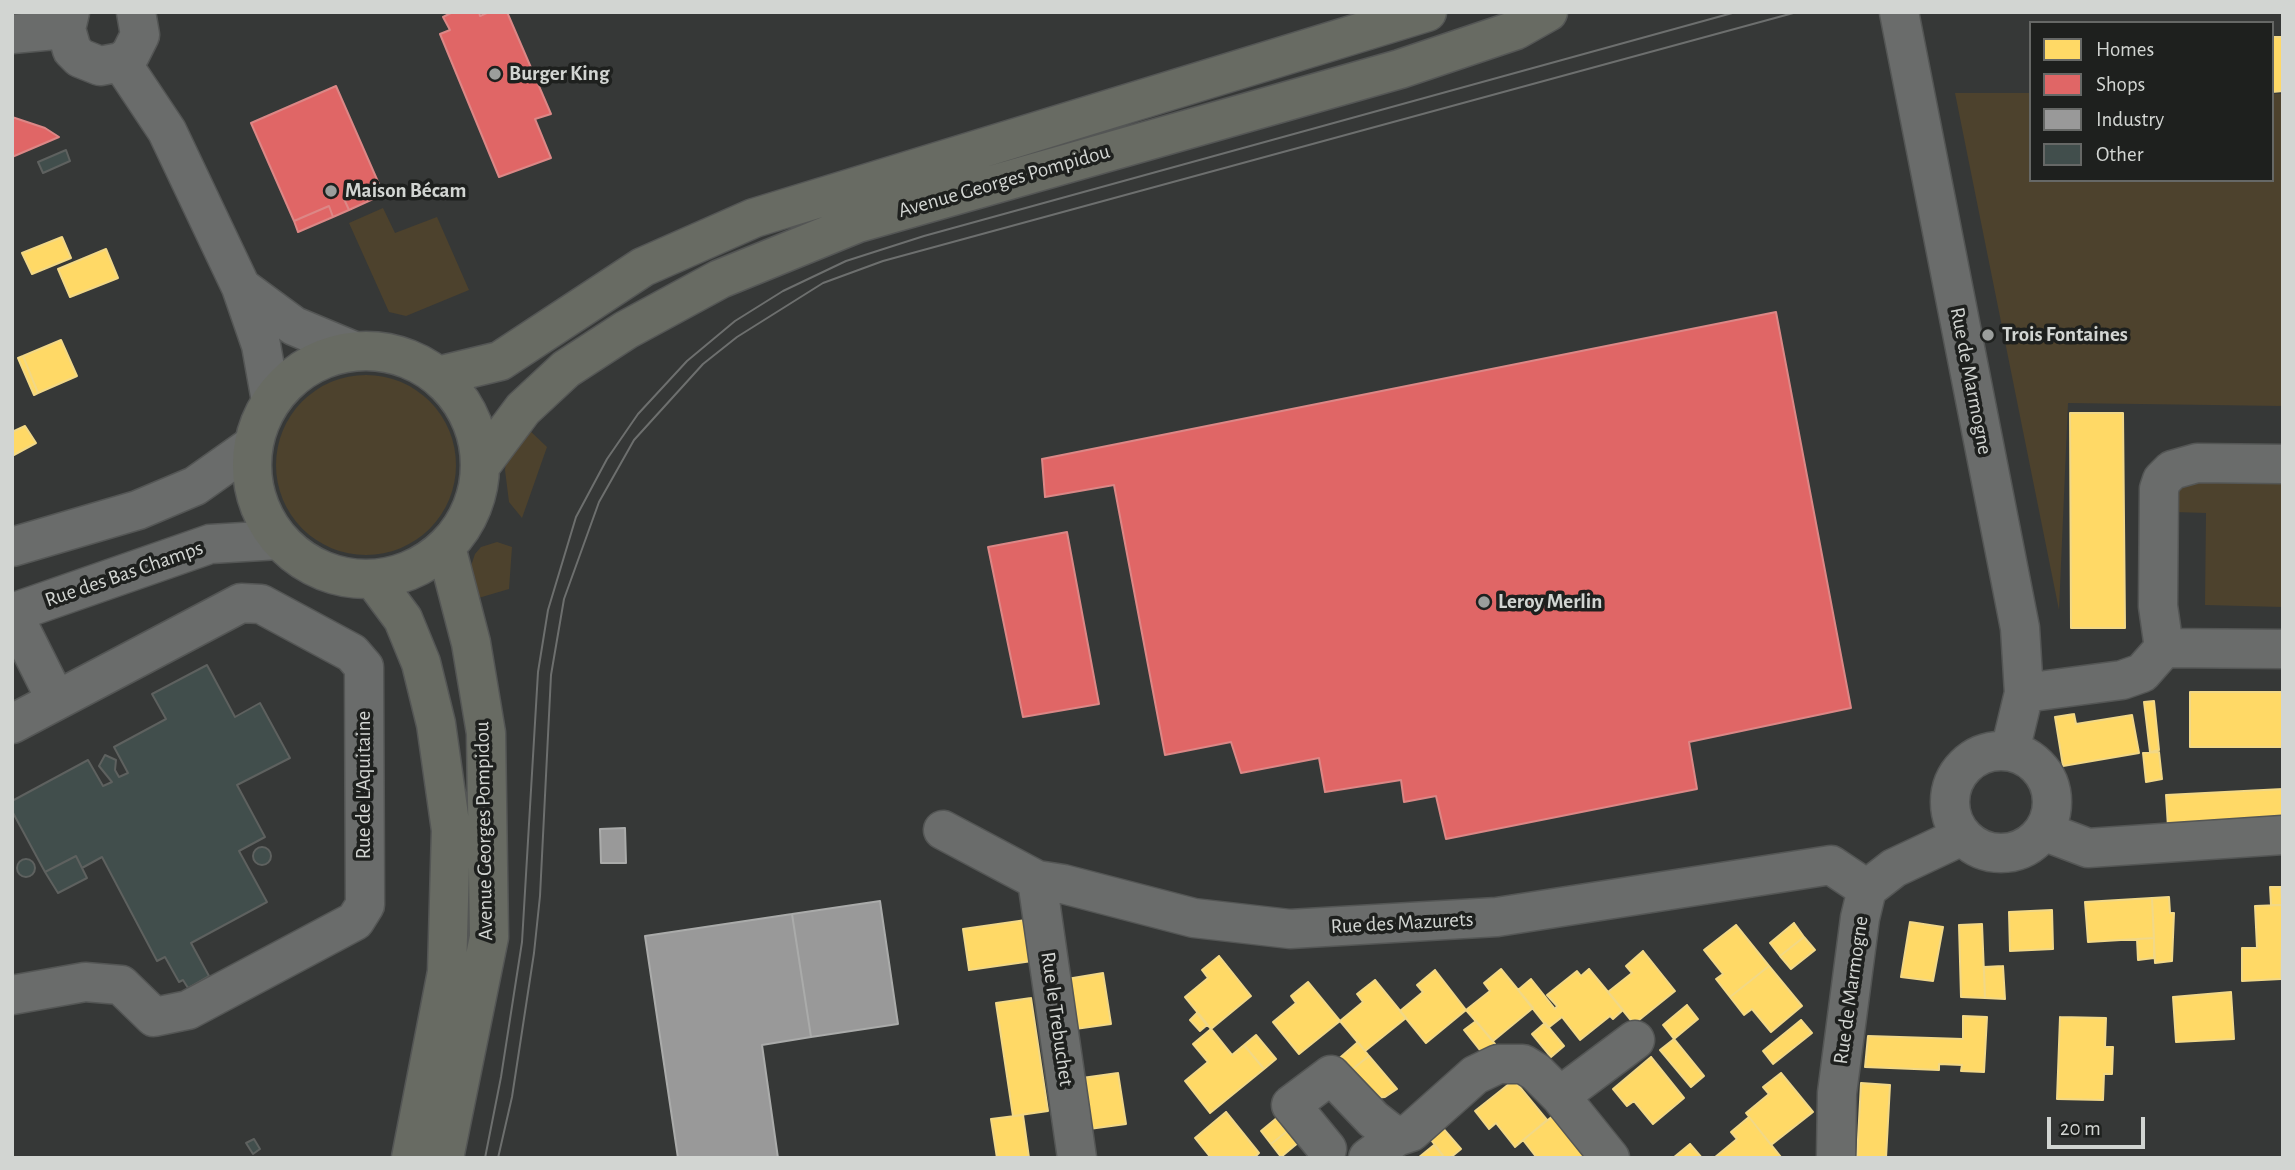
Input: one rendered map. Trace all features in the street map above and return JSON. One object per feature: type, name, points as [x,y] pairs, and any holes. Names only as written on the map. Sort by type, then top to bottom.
[{"type":"main road","name":"Avenue Georges Pompidou","points":[[438,376],[499,361],[643,267],[754,218],[1427,12]]},
{"type":"main road","name":"Avenue Georges Pompidou","points":[[481,466],[523,409],[566,369],[626,330],[720,279],[858,223],[1400,69],[1516,30],[1549,12]]},
{"type":"main road","points":[[354,351],[384,352],[412,361],[438,376],[461,401],[476,432],[481,466],[474,505],[446,547],[425,564],[400,575],[374,580],[348,579],[322,571],[299,558],[279,540],[261,512],[252,479],[253,445],[260,422],[271,401],[293,376],[322,360],[354,351]]},
{"type":"main road","name":"Avenue Georges Pompidou","points":[[444,1158],[489,937],[486,733],[471,643],[446,547]]},
{"type":"main road","name":"Avenue Georges Pompidou","points":[[374,580],[403,619],[421,663],[436,724],[451,830],[447,972],[411,1158]]},
{"type":"street","points":[[12,34],[68,20],[72,50],[80,58],[100,66],[121,61],[130,55],[140,35],[136,12]]},
{"type":"street","name":"Rue de Marmogne","points":[[1899,12],[2020,628],[2024,693],[2010,751]]},
{"type":"street","points":[[121,61],[167,131],[242,287],[261,345],[271,401]]},
{"type":"street","points":[[242,287],[294,326],[354,351]]},
{"type":"street","points":[[12,547],[161,500],[195,486],[253,445]]},
{"type":"street","points":[[2164,648],[2158,606],[2159,489],[2162,480],[2172,470],[2197,463],[2283,464]]},
{"type":"street","name":"Rue des Bas Champs","points":[[12,613],[209,544],[279,540]]},
{"type":"street","name":"Rue de L'Aquitaine","points":[[12,724],[241,603],[261,604],[352,653],[364,667],[365,905],[355,921],[187,1010],[155,1017],[121,985],[85,982],[12,995]]},
{"type":"street","points":[[12,613],[57,700]]},
{"type":"street","points":[[2024,693],[2122,680],[2142,673],[2164,648],[2283,649]]},
{"type":"street","points":[[1994,750],[2010,751],[2026,757],[2039,767],[2049,782],[2052,799],[2050,815],[2043,831],[2019,850],[2004,853],[1988,851],[1962,836],[1949,807],[1956,777],[1966,764],[1979,755],[1994,750]]},
{"type":"street","name":"Rue des Mazurets","points":[[943,830],[1037,880],[1063,884],[1194,918],[1290,929],[1497,918],[1831,865],[1867,889]]},
{"type":"street","points":[[2043,831],[2088,848],[2283,835]]},
{"type":"street","name":"Rue de Marmogne","points":[[1836,1158],[1837,1093],[1860,918],[1867,889],[1894,868],[1962,836]]},
{"type":"street","name":"Rue le Trebuchet","points":[[1037,880],[1077,1158]]},
{"type":"street","points":[[1560,1096],[1635,1040]]},
{"type":"street","points":[[1327,1149],[1291,1105],[1331,1075],[1392,1142],[1475,1075],[1498,1064],[1523,1064],[1536,1072],[1560,1096],[1610,1158]]},
{"type":"shaded area","points":[[1955,93],[2029,93],[2029,182],[2274,182],[2274,94],[2283,94],[2283,406],[2068,403],[2059,610]]},
{"type":"shaded area","points":[[383,208],[395,233],[437,217],[469,290],[406,316],[389,312],[349,223]]},
{"type":"shaded area","points":[[366,375],[401,381],[430,401],[450,430],[456,465],[450,500],[430,529],[401,549],[366,555],[331,549],[302,529],[282,500],[276,465],[282,430],[302,401],[331,381]]},
{"type":"shaded area","points":[[527,428],[547,447],[522,518],[509,502],[505,470],[507,453]]},
{"type":"shaded area","points":[[2186,480],[2283,481],[2283,607],[2205,605],[2206,513],[2174,512],[2176,485]]},
{"type":"shaded area","points":[[497,542],[512,547],[509,589],[475,599],[471,566],[475,554],[481,547]]},
{"type":"building: Homes","points":[[2274,37],[2283,37],[2283,91],[2274,92]]},
{"type":"building: Homes","points":[[62,237],[71,258],[32,274],[22,253]]},
{"type":"building: Homes","points":[[106,249],[118,278],[70,297],[58,269]]},
{"type":"building: Homes","points":[[61,340],[77,376],[38,393],[23,356]]},
{"type":"building: Homes","points":[[23,356],[38,393],[34,395],[18,358]]},
{"type":"building: Homes","points":[[2070,413],[2123,413],[2125,628],[2071,628]]},
{"type":"building: Homes","points":[[25,426],[36,443],[12,456],[12,432]]},
{"type":"building: Homes","points":[[2190,692],[2283,692],[2283,747],[2190,747]]},
{"type":"building: Homes","points":[[2154,701],[2159,750],[2150,752],[2144,702]]},
{"type":"building: Homes","points":[[2074,714],[2076,724],[2132,715],[2139,753],[2063,766],[2055,717]]},
{"type":"building: Homes","points":[[2159,752],[2162,779],[2146,782],[2143,753]]},
{"type":"building: Homes","points":[[2283,789],[2283,821],[2168,827],[2166,795]]},
{"type":"building: Homes","points":[[2270,887],[2281,887],[2282,905],[2271,905]]},
{"type":"building: Homes","points":[[2283,887],[2281,979],[2242,981],[2242,948],[2257,948],[2255,906],[2282,905]]},
{"type":"building: Homes","points":[[2169,897],[2170,913],[2174,913],[2172,961],[2155,963],[2152,898]]},
{"type":"building: Homes","points":[[2152,898],[2154,938],[2088,942],[2085,902]]},
{"type":"building: Homes","points":[[2052,910],[2053,949],[2010,951],[2009,912]]},
{"type":"building: Homes","points":[[1026,920],[1032,961],[969,970],[963,929]]},
{"type":"building: Homes","points":[[1910,922],[1943,927],[1933,981],[1901,977]]},
{"type":"building: Homes","points":[[1794,923],[1804,937],[1780,956],[1770,943]]},
{"type":"building: Homes","points":[[1982,924],[1985,998],[1961,997],[1959,925]]},
{"type":"building: Homes","points":[[1736,925],[1769,966],[1730,997],[1716,979],[1723,974],[1704,950]]},
{"type":"building: Homes","points":[[1804,937],[1815,950],[1791,969],[1780,956]]},
{"type":"building: Homes","points":[[2154,938],[2154,958],[2138,960],[2137,939]]},
{"type":"building: Homes","points":[[1643,951],[1675,991],[1634,1024],[1608,992],[1632,973],[1626,966]]},
{"type":"building: Homes","points":[[1219,956],[1251,996],[1211,1029],[1185,997],[1208,978],[1202,970]]},
{"type":"building: Homes","points":[[1769,966],[1802,1006],[1771,1032],[1752,1009],[1744,1015],[1730,997]]},
{"type":"building: Homes","points":[[2003,966],[2005,999],[1985,998],[1984,967]]},
{"type":"building: Homes","points":[[1501,969],[1533,1008],[1493,1041],[1466,1010],[1490,991],[1484,983]]},
{"type":"building: Homes","points":[[1589,969],[1623,1010],[1613,1019],[1610,1016],[1580,1040],[1562,1017],[1548,1028],[1518,990],[1531,979],[1555,1009],[1557,1006],[1547,995],[1577,971],[1581,976]]},
{"type":"building: Homes","points":[[1435,970],[1466,1010],[1426,1043],[1400,1011],[1423,992],[1417,985]]},
{"type":"building: Homes","points":[[1103,973],[1111,1024],[1075,1029],[1067,979]]},
{"type":"building: Homes","points":[[1375,980],[1406,1018],[1365,1051],[1340,1021],[1363,1002],[1357,994]]},
{"type":"building: Homes","points":[[1308,982],[1340,1021],[1299,1054],[1273,1022],[1296,1003],[1291,996]]},
{"type":"building: Homes","points":[[2231,992],[2234,1039],[2176,1042],[2173,997]]},
{"type":"building: Homes","points":[[1031,998],[1048,1111],[1013,1116],[996,1003]]},
{"type":"building: Homes","points":[[1687,1005],[1698,1019],[1674,1039],[1663,1025]]},
{"type":"building: Homes","points":[[1197,1013],[1207,1025],[1200,1031],[1190,1020]]},
{"type":"building: Homes","points":[[1963,1016],[1987,1017],[1984,1072],[1961,1071],[1962,1065],[1939,1064],[1939,1070],[1865,1067],[1868,1036],[1963,1039]]},
{"type":"building: Homes","points":[[2060,1017],[2106,1018],[2105,1047],[2113,1047],[2112,1074],[2104,1074],[2103,1100],[2057,1099]]},
{"type":"building: Homes","points":[[1801,1020],[1812,1033],[1773,1064],[1763,1051]]},
{"type":"building: Homes","points":[[1476,1021],[1495,1044],[1483,1054],[1464,1030]]},
{"type":"building: Homes","points":[[1545,1023],[1564,1046],[1551,1057],[1532,1034]]},
{"type":"building: Homes","points":[[1211,1029],[1232,1055],[1244,1045],[1264,1069],[1210,1113],[1185,1081],[1208,1062],[1193,1044]]},
{"type":"building: Homes","points":[[1256,1035],[1276,1059],[1264,1069],[1244,1045]]},
{"type":"building: Homes","points":[[1674,1039],[1704,1076],[1691,1087],[1660,1050]]},
{"type":"building: Homes","points":[[1358,1042],[1369,1056],[1345,1075],[1335,1062]]},
{"type":"building: Homes","points":[[1369,1056],[1397,1089],[1385,1097],[1374,1098],[1345,1075]]},
{"type":"building: Homes","points":[[1651,1057],[1684,1098],[1653,1124],[1634,1101],[1627,1106],[1613,1089]]},
{"type":"building: Homes","points":[[1118,1073],[1126,1124],[1089,1129],[1082,1078]]},
{"type":"building: Homes","points":[[1781,1073],[1813,1112],[1771,1145],[1746,1113],[1769,1094],[1763,1087]]},
{"type":"building: Homes","points":[[1514,1080],[1547,1120],[1515,1147],[1496,1123],[1489,1129],[1475,1111]]},
{"type":"building: Homes","points":[[1861,1083],[1890,1085],[1886,1158],[1857,1158]]},
{"type":"building: Homes","points":[[1226,1112],[1259,1153],[1254,1158],[1211,1158],[1195,1138]]},
{"type":"building: Homes","points":[[1284,1112],[1295,1125],[1271,1144],[1261,1131]]},
{"type":"building: Homes","points":[[1023,1115],[1029,1158],[997,1158],[991,1119]]},
{"type":"building: Homes","points":[[1554,1115],[1585,1158],[1537,1158],[1523,1140]]},
{"type":"building: Homes","points":[[1749,1117],[1781,1157],[1714,1158],[1737,1139],[1731,1132]]},
{"type":"building: Homes","points":[[1295,1125],[1305,1137],[1281,1157],[1271,1144]]},
{"type":"building: Homes","points":[[1441,1126],[1461,1149],[1450,1158],[1445,1158],[1428,1136]]},
{"type":"building: Homes","points":[[1690,1144],[1702,1158],[1673,1158]]},
{"type":"building: Homes","points":[[1434,1145],[1445,1158],[1418,1158]]},
{"type":"building: Shops","name":"Burger King","points":[[453,12],[479,12],[480,16],[489,12],[507,12],[551,114],[535,119],[551,158],[499,177],[440,34],[450,30],[443,17]]},
{"type":"building: Shops","points":[[336,86],[379,184],[344,199],[349,210],[333,217],[329,206],[294,221],[251,123]]},
{"type":"building: Shops","points":[[12,117],[45,128],[59,137],[12,157]]},
{"type":"building: Shops","points":[[379,184],[384,194],[349,210],[344,199]]},
{"type":"building: Shops","points":[[329,206],[333,217],[298,232],[294,221]]},
{"type":"building: Shops","name":"Leroy Merlin","points":[[1776,312],[1851,708],[1689,742],[1697,789],[1446,839],[1436,796],[1404,802],[1401,780],[1325,792],[1319,758],[1241,773],[1231,742],[1165,755],[1114,485],[1045,497],[1042,459]]},
{"type":"building: Shops","points":[[1067,532],[1099,704],[1023,717],[988,547]]},
{"type":"building: Industry","points":[[625,828],[626,863],[601,863],[600,829]]},
{"type":"building: Industry","points":[[880,901],[898,1024],[811,1037],[792,914]]},
{"type":"building: Industry","points":[[792,914],[811,1037],[762,1045],[778,1158],[678,1158],[645,936]]},
{"type":"building: Other","points":[[66,150],[70,161],[43,173],[38,162]]},
{"type":"building: Other","points":[[207,665],[235,717],[260,703],[290,758],[237,785],[265,837],[239,851],[267,902],[191,943],[209,976],[188,988],[183,980],[179,982],[165,957],[157,961],[102,857],[82,868],[76,856],[45,872],[12,811],[12,801],[88,760],[103,786],[112,782],[99,766],[105,755],[116,760],[115,770],[119,777],[128,773],[114,747],[166,719],[152,694]]},
{"type":"building: Other","points":[[262,847],[270,852],[271,856],[266,864],[262,865],[254,860],[253,856],[258,848]]},
{"type":"building: Other","points":[[76,856],[87,878],[58,893],[45,872]]},
{"type":"building: Other","points":[[26,859],[34,864],[35,868],[30,876],[26,877],[18,872],[17,868],[22,860]]},
{"type":"building: Other","points":[[254,1139],[260,1149],[253,1154],[246,1143]]},
{"type":"tram line","points":[[485,1158],[522,942],[538,672],[548,610],[576,517],[607,459],[638,414],[687,361],[735,321],[783,291],[846,261],[924,236],[1736,12]]},
{"type":"tram line","points":[[498,1158],[512,1097],[534,953],[540,896],[551,675],[564,599],[599,502],[634,440],[703,364],[737,337],[823,283],[883,261],[1797,12]]},
{"type":"place","name":"Burger King","points":[[495,74]]},
{"type":"place","name":"Maison Bécam","points":[[331,191]]},
{"type":"place","name":"Trois Fontaines","points":[[1988,335]]},
{"type":"place","name":"Leroy Merlin","points":[[1484,602]]}]
